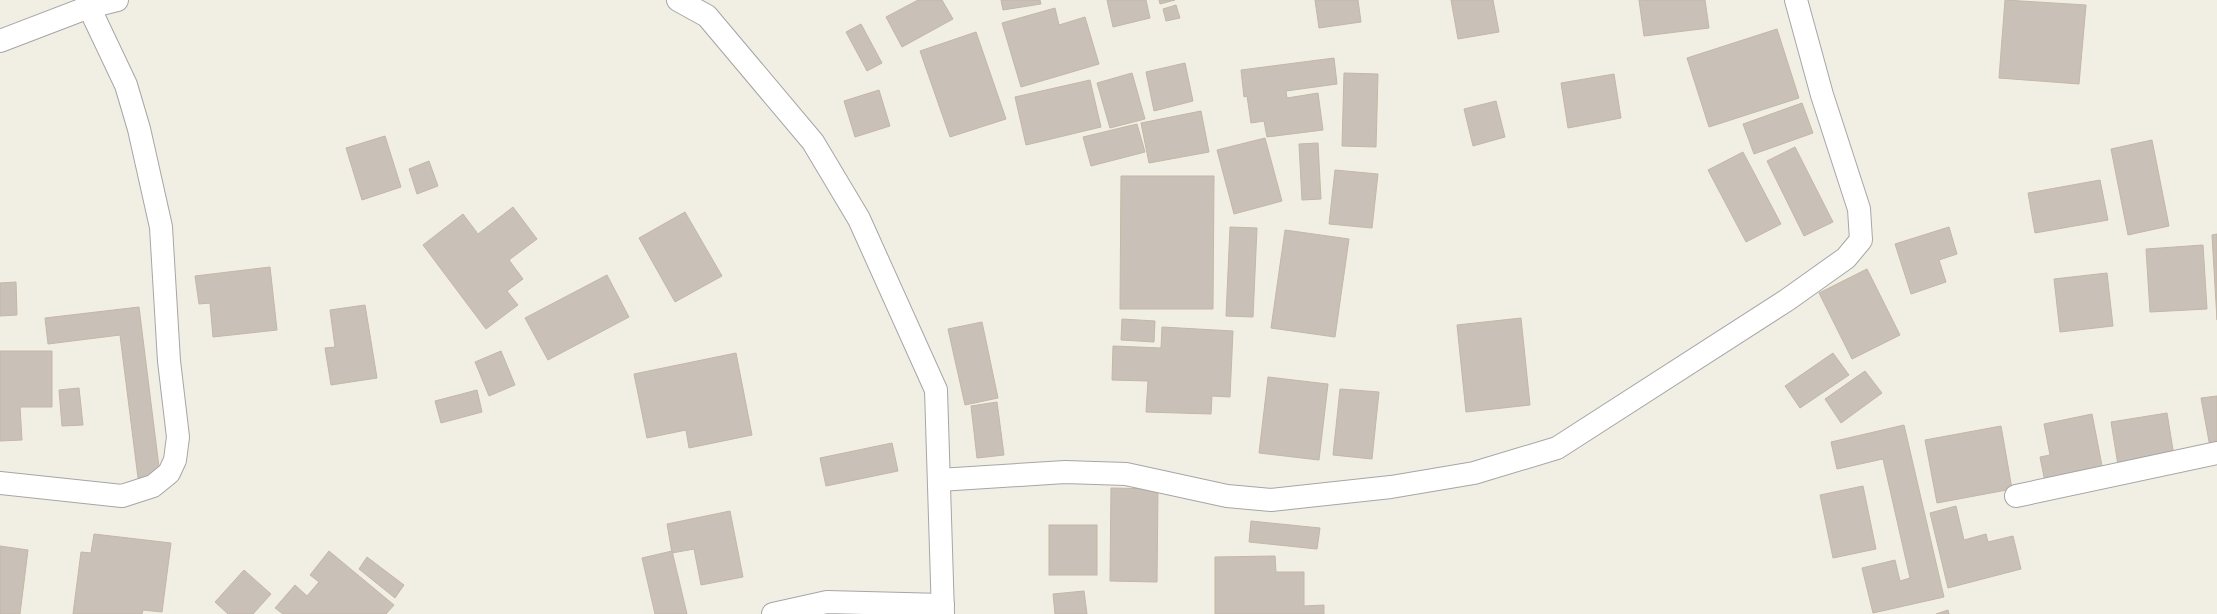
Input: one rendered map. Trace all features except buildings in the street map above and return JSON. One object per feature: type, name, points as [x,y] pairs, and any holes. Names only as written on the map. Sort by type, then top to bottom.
[{"type":"street","points":[[0,41],[89,7],[117,0]]},
{"type":"street","points":[[678,0],[707,16],[813,142],[859,219],[936,390],[943,609],[827,602],[772,614]]},
{"type":"street","points":[[939,480],[1065,472],[1126,474],[1227,496],[1272,500],[1391,487],[1474,473],[1557,448],[1787,300],[1846,258],[1861,240],[1859,209],[1822,95],[1796,0]]},
{"type":"street","points":[[0,483],[122,496],[153,486],[169,473],[175,460],[178,437],[169,361],[161,228],[139,129],[126,85],[89,7]]},
{"type":"street","points":[[2016,496],[2217,453]]}]
